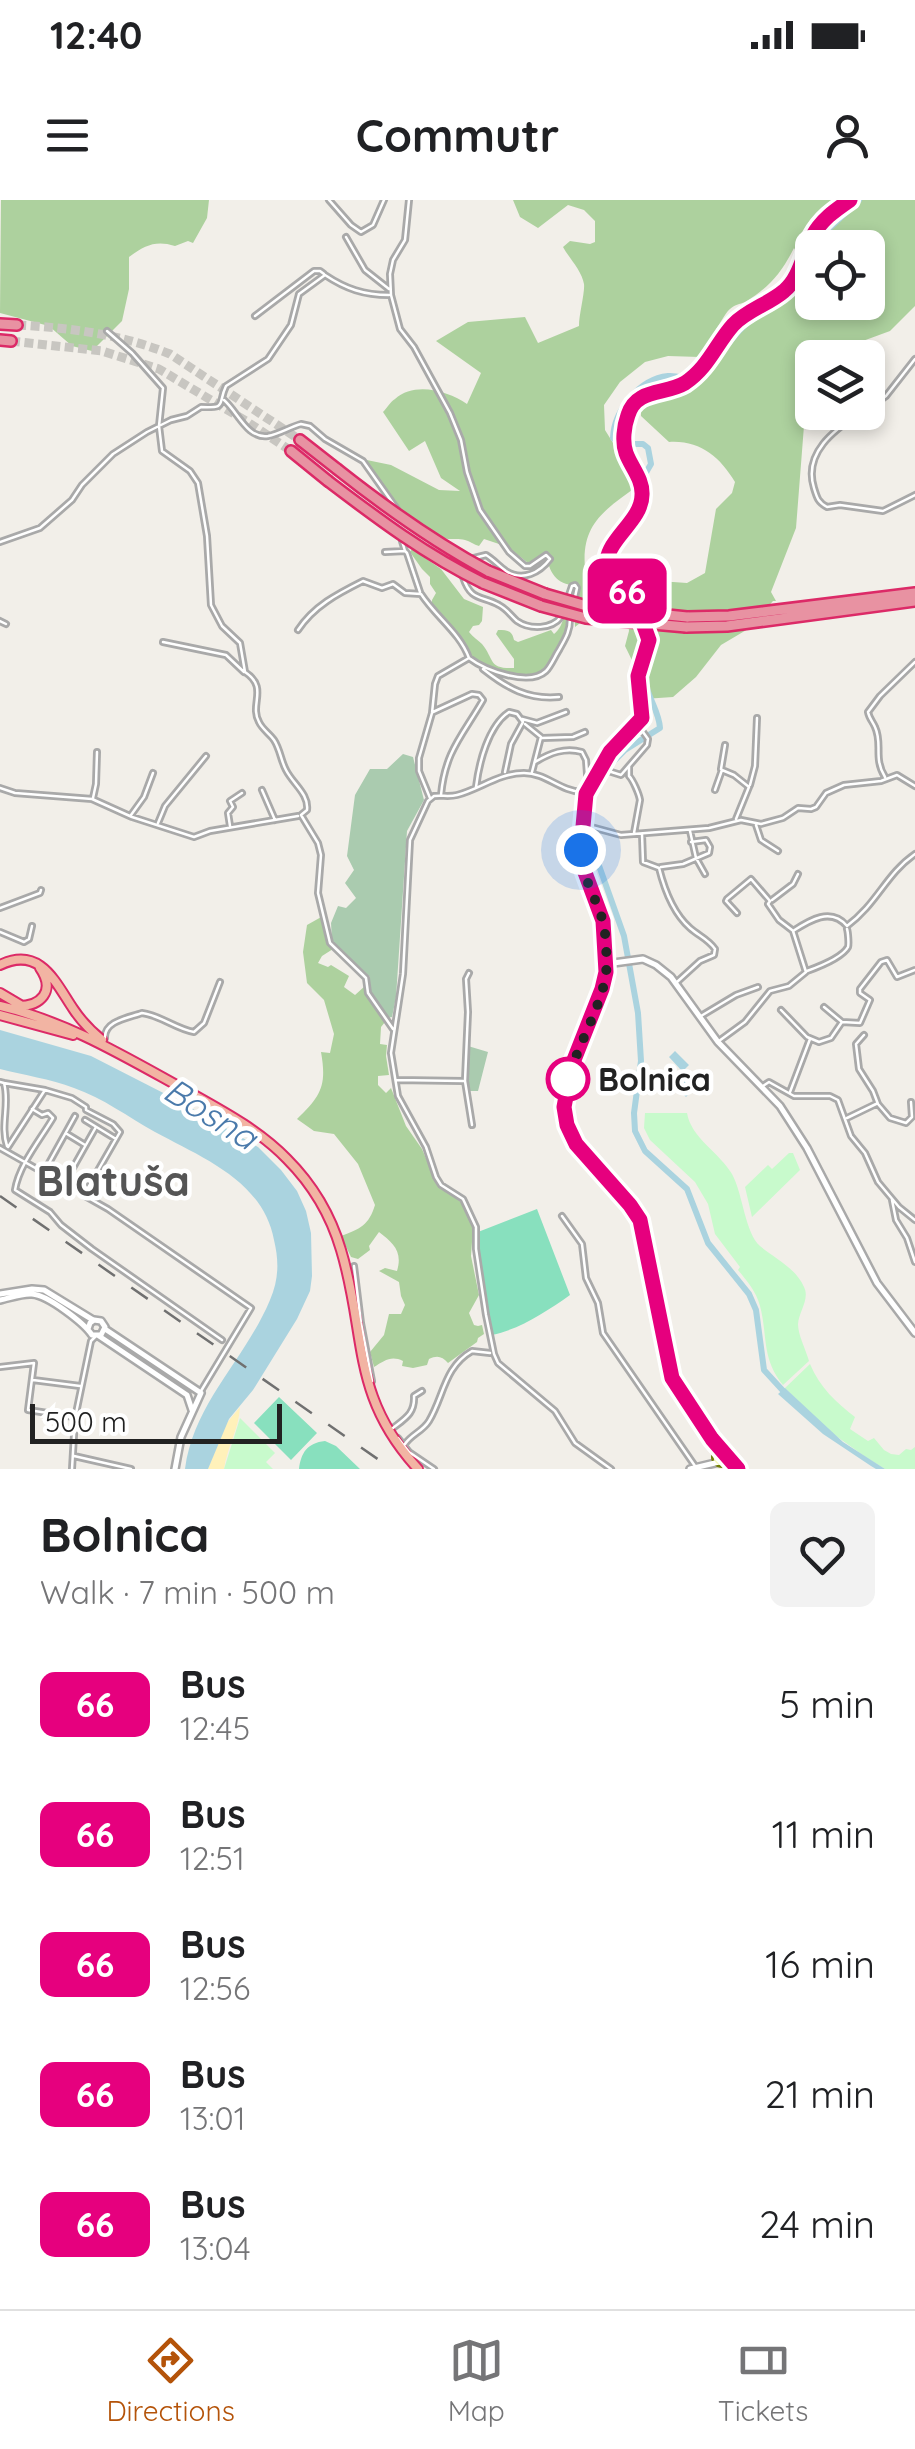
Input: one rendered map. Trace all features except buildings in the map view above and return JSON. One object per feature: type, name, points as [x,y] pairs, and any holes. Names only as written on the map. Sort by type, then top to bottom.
[{"type":"highway","points":[[0,324],[17,325]]},
{"type":"highway","points":[[300,440],[442,546],[488,571],[590,607],[727,626],[915,601]]},
{"type":"highway","points":[[291,452],[427,554],[482,583],[586,618],[687,622],[915,593]]},
{"type":"highway","points":[[0,965],[11,960],[41,966],[56,979],[93,1033],[256,1132],[287,1158],[326,1212],[342,1250],[360,1356],[372,1396],[390,1435],[418,1469]]},
{"type":"highway","points":[[0,1004],[22,1006],[38,1002],[46,990],[44,974],[28,961]]},
{"type":"highway","points":[[0,994],[22,1006]]},
{"type":"highway","points":[[0,1004],[64,1026],[131,1059]]},
{"type":"highway","points":[[0,1015],[80,1037],[131,1059]]},
{"type":"main road","points":[[736,1468],[721,1458],[669,1370],[640,1220],[576,1144],[565,1119],[565,1095],[572,1065],[611,964],[603,921],[580,859],[588,790],[610,752],[642,718],[638,676],[649,640],[629,595],[607,567],[608,553],[634,520],[642,501],[642,490],[625,450],[628,414],[637,401],[652,392],[684,384],[707,364],[734,324],[784,291],[824,219],[850,200]]},
{"type":"street","points":[[330,200],[361,232],[373,225],[384,200]]},
{"type":"street","points":[[409,200],[405,240],[390,274],[400,329],[450,413],[487,522],[524,566],[546,555],[550,557],[543,568],[528,576],[512,574],[490,557],[478,556],[463,573],[466,585],[477,597],[496,603],[519,622],[548,627],[560,620],[572,586],[577,588],[570,630],[544,674],[516,676],[482,668]]},
{"type":"street","points":[[346,237],[365,270],[391,292]]},
{"type":"street","points":[[255,316],[314,271],[354,291],[391,292]]},
{"type":"street","points":[[0,542],[40,528],[72,500],[113,454],[158,426],[201,407],[215,408],[222,403],[226,386],[274,352],[291,326],[299,294],[325,275]]},
{"type":"street","points":[[107,332],[161,384],[158,426],[162,452],[190,471],[198,483],[212,605],[222,626],[240,643],[245,672]]},
{"type":"street","points":[[885,397],[915,359]]},
{"type":"street","points":[[223,399],[259,436],[301,424],[310,426],[325,440],[362,461],[398,510],[405,551],[420,594],[437,617],[456,633],[469,658],[485,672],[528,695],[538,699],[559,697]]},
{"type":"street","points":[[838,430],[818,446],[810,472],[818,501],[826,507],[883,511],[915,495]]},
{"type":"street","points":[[385,552],[405,551]]},
{"type":"street","points":[[298,630],[323,602],[363,581],[382,588],[394,584],[405,593],[420,594]]},
{"type":"street","points":[[0,621],[6,624]]},
{"type":"street","points":[[0,788],[15,793],[93,799],[194,837],[275,821],[308,810],[307,798],[283,766],[274,738],[258,722],[259,693],[252,677],[226,655],[164,642]]},
{"type":"street","points":[[469,658],[438,676],[419,758],[419,770],[430,798],[410,840],[403,974],[391,1053],[395,1080],[403,1108],[426,1147],[436,1177],[464,1199],[476,1226],[476,1249],[494,1354],[502,1366],[560,1416],[575,1443],[611,1469]]},
{"type":"street","points":[[886,778],[877,765],[876,729],[868,712],[915,662]]},
{"type":"street","points":[[432,712],[472,694],[483,700],[456,740],[442,780],[441,796]]},
{"type":"street","points":[[476,788],[487,744],[497,722],[509,712],[541,738],[572,737],[584,732]]},
{"type":"street","points":[[522,721],[536,723],[566,712]]},
{"type":"street","points":[[736,821],[756,766],[757,718]]},
{"type":"street","points":[[505,776],[508,752],[522,721]]},
{"type":"street","points":[[603,770],[621,775],[647,745],[648,737],[643,732],[629,732]]},
{"type":"street","points":[[532,773],[541,738]]},
{"type":"street","points":[[715,790],[725,745]]},
{"type":"street","points":[[430,798],[454,796],[505,776],[532,773],[566,790],[588,790],[582,752],[561,751],[535,762]]},
{"type":"street","points":[[93,799],[97,752]]},
{"type":"street","points":[[158,825],[165,806],[206,756]]},
{"type":"street","points":[[629,766],[629,776],[640,800],[633,834]]},
{"type":"street","points":[[722,770],[749,787]]},
{"type":"street","points":[[130,816],[144,797],[153,774]]},
{"type":"street","points":[[585,825],[610,834],[642,834],[710,828],[736,821],[756,823],[783,818],[798,808],[811,810],[826,793],[844,786],[897,776],[915,786]]},
{"type":"street","points":[[262,790],[275,821]]},
{"type":"street","points":[[230,827],[230,800],[242,794]]},
{"type":"street","points":[[300,815],[318,844],[318,893],[330,943],[366,978],[368,993],[394,1030]]},
{"type":"street","points":[[756,823],[761,840],[778,851]]},
{"type":"street","points":[[690,830],[696,858],[705,874]]},
{"type":"street","points":[[642,834],[642,862],[659,868],[683,864],[709,853],[711,849],[704,839],[692,842]]},
{"type":"street","points":[[846,926],[878,897],[901,864],[915,854]]},
{"type":"street","points":[[659,868],[666,892],[685,923],[715,950],[714,955],[700,960],[676,983]]},
{"type":"street","points":[[798,874],[768,904],[779,920],[793,930],[806,972]]},
{"type":"street","points":[[736,913],[727,899],[751,879],[770,901]]},
{"type":"street","points":[[0,908],[40,894],[41,890]]},
{"type":"street","points":[[718,1042],[745,1022],[770,991],[790,986],[806,972],[830,962],[849,942],[841,919],[830,916],[811,919],[793,930]]},
{"type":"street","points":[[0,932],[24,942],[29,939],[32,926]]},
{"type":"street","points":[[611,964],[639,958],[656,965],[676,983],[718,1042],[762,1087],[794,1126],[877,1284],[915,1333]]},
{"type":"street","points":[[824,1007],[842,1022],[858,1024],[870,1000],[860,989],[884,960],[897,976],[915,970]]},
{"type":"street","points":[[469,973],[465,1082],[472,1126]]},
{"type":"street","points":[[108,1044],[104,1032],[108,1026],[142,1013],[191,1033],[197,1031],[220,982]]},
{"type":"street","points":[[700,1016],[758,987]]},
{"type":"street","points":[[781,1010],[819,1042],[831,1038],[842,1022]]},
{"type":"street","points":[[864,1035],[856,1044],[859,1069],[878,1104],[890,1118],[906,1122],[912,1117],[911,1102]]},
{"type":"street","points":[[790,1094],[810,1038]]},
{"type":"street","points":[[395,1080],[465,1082]]},
{"type":"street","points":[[762,1087],[769,1082],[798,1096],[834,1097],[878,1182],[915,1220]]},
{"type":"street","points":[[2,1083],[45,1090],[78,1101],[118,1128],[117,1140],[84,1194]]},
{"type":"street","points":[[2,1083],[6,1091],[2,1130],[12,1154]]},
{"type":"street","points":[[8,1147],[45,1090]]},
{"type":"street","points":[[846,1119],[878,1104]]},
{"type":"street","points":[[32,1109],[54,1118],[14,1184],[18,1193],[50,1212],[92,1249],[222,1340]]},
{"type":"street","points":[[44,1172],[75,1116]]},
{"type":"street","points":[[85,1120],[117,1140]]},
{"type":"street","points":[[64,1183],[96,1127]]},
{"type":"street","points":[[67,1134],[86,1145]]},
{"type":"street","points":[[4,1138],[0,1146],[108,1209],[251,1308],[192,1410],[174,1469]]},
{"type":"street","points":[[892,1198],[896,1220],[915,1262]]},
{"type":"street","points":[[562,1216],[582,1244],[586,1278],[598,1303],[603,1332],[693,1468],[721,1458]]},
{"type":"street","points":[[354,1266],[374,1391],[404,1445],[434,1469]]},
{"type":"street","points":[[0,1297],[44,1290],[102,1323],[104,1329],[200,1395]]},
{"type":"street","points":[[0,1297],[40,1296],[187,1394],[195,1398],[200,1395]]},
{"type":"street","points":[[88,1352],[88,1330],[94,1320]]},
{"type":"street","points":[[72,1469],[75,1418],[90,1341],[104,1329]]},
{"type":"street","points":[[404,1445],[425,1427],[451,1369],[472,1351],[494,1354]]},
{"type":"street","points":[[0,1367],[34,1362],[28,1410],[75,1418]]},
{"type":"street","points":[[32,1380],[81,1386]]},
{"type":"street","points":[[392,1428],[409,1416],[414,1396],[422,1391]]},
{"type":"street","points":[[187,1394],[192,1410]]},
{"type":"street","points":[[72,1456],[131,1469]]},
{"type":"green space","points":[[1,200],[209,200],[207,218],[193,243],[151,245],[129,257],[129,289],[122,321],[92,351],[72,346],[49,326],[0,313]]},
{"type":"green space","points":[[513,200],[915,200],[915,306],[890,331],[866,340],[795,340],[795,430],[804,430],[796,528],[771,592],[776,601],[748,629],[721,645],[696,677],[673,697],[644,699],[648,693],[625,646],[629,631],[627,612],[645,580],[687,583],[705,573],[716,509],[732,493],[735,482],[723,465],[700,447],[669,442],[641,416],[641,406],[663,384],[689,372],[795,270],[795,320],[885,320],[885,230],[795,230],[795,250],[780,272],[754,297],[733,306],[700,357],[668,356],[645,362],[620,382],[604,405],[605,430],[639,485],[606,510],[587,539],[585,577],[589,591],[582,601],[580,623],[575,627],[574,607],[579,592],[575,585],[563,583],[555,576],[547,554],[528,563],[508,547],[484,539],[479,546],[439,537],[401,511],[357,458],[391,465],[439,490],[460,491],[441,478],[425,441],[409,451],[383,412],[403,394],[422,389],[451,395],[467,404],[481,373],[436,341],[468,322],[525,317],[538,343],[579,326],[584,284],[563,247],[570,241],[595,242],[595,221],[584,210],[568,205],[538,228],[520,217]]},
{"type":"green space","points":[[412,549],[441,569],[464,599],[483,607],[482,621],[469,632],[500,667],[514,668],[514,659],[496,634],[498,630],[509,631],[518,642],[551,630],[554,634],[573,601],[569,627],[545,671],[526,675],[504,673],[476,660],[459,634],[432,609],[436,593],[430,577],[410,552]]},
{"type":"green space","points":[[403,754],[413,757],[424,800],[407,831],[396,997],[392,1017],[387,1018],[369,990],[370,977],[332,941],[331,923],[338,906],[346,908],[356,898],[345,883],[354,870],[347,856],[355,795],[370,769],[387,769]]},
{"type":"green space","points":[[323,916],[333,949],[318,963],[331,965],[349,976],[344,987],[355,995],[365,986],[366,994],[385,1022],[380,1044],[387,1045],[389,1075],[378,1076],[378,1085],[386,1093],[391,1088],[436,1182],[461,1202],[473,1228],[471,1256],[479,1295],[469,1313],[474,1325],[482,1325],[484,1334],[448,1363],[434,1357],[427,1365],[413,1368],[402,1366],[399,1359],[391,1359],[374,1367],[370,1352],[384,1335],[389,1314],[401,1314],[405,1305],[399,1282],[379,1271],[397,1271],[398,1253],[379,1232],[370,1250],[358,1259],[351,1257],[341,1236],[363,1225],[375,1205],[358,1164],[334,1134],[314,1131],[297,1119],[320,1090],[321,1052],[330,1053],[334,1034],[324,1000],[307,983],[303,952],[307,925]]},
{"type":"green space","points":[[468,1046],[488,1052],[478,1091],[468,1091]]},
{"type":"green space","points":[[645,1113],[687,1113],[694,1130],[732,1174],[755,1240],[790,1269],[804,1287],[805,1301],[798,1324],[809,1361],[783,1385],[768,1356],[760,1306],[751,1286],[715,1234],[708,1204],[695,1182],[650,1140],[644,1128]]},
{"type":"green space","points":[[793,1153],[800,1170],[752,1217],[745,1187],[768,1165],[772,1169]]},
{"type":"green space","points":[[537,1209],[570,1295],[523,1324],[492,1335],[477,1250],[478,1232]]},
{"type":"green space","points":[[810,1364],[829,1394],[855,1417],[850,1429],[868,1441],[874,1438],[891,1454],[899,1455],[915,1447],[915,1469],[885,1469],[867,1458],[829,1431],[785,1388]]},
{"type":"green space","points":[[279,1397],[317,1433],[291,1460],[254,1423]]},
{"type":"green space","points":[[240,1418],[275,1453],[266,1462],[273,1469],[224,1469]]},
{"type":"green space","points":[[325,1441],[360,1469],[299,1469],[306,1450]]},
{"type":"sand","points":[[240,1407],[224,1469],[208,1469],[226,1424]]},
{"type":"water","points":[[0,1030],[91,1056],[181,1102],[258,1147],[297,1191],[311,1233],[310,1291],[253,1390],[229,1419],[208,1469],[185,1469],[190,1445],[209,1402],[260,1322],[273,1292],[277,1263],[268,1219],[258,1202],[228,1174],[105,1102],[65,1085],[0,1069]]},
{"type":"water","points":[[675,1051],[689,1065],[681,1073],[694,1088],[686,1097],[670,1080],[681,1070],[669,1057]]},
{"type":"water","points":[[785,1388],[843,1442],[885,1469],[876,1469],[823,1434],[778,1394]]},
{"type":"waterway","points":[[827,230],[859,200]]},
{"type":"waterway","points":[[786,1394],[764,1370],[756,1310],[749,1294],[708,1243],[687,1189],[645,1151],[635,1131],[641,1061],[638,1013],[624,936],[597,860],[590,818],[594,791],[607,768],[625,750],[660,728],[645,681],[651,645],[649,625],[614,566],[615,554],[646,507],[644,476],[651,464],[648,448],[643,444],[620,444],[613,438],[618,417],[630,398],[657,378],[699,379],[745,325],[795,288]]},
{"type":"tunnel","points":[[17,325],[95,333],[170,354],[300,440]]},
{"type":"tunnel","points":[[11,341],[102,351],[159,369],[291,451]]},
{"type":"railway","points":[[0,1196],[392,1469]]},
{"type":"bus line","name":"66","points":[[738,1469],[712,1439],[672,1378],[640,1220],[576,1144],[565,1119],[570,1070],[606,972],[603,921],[580,859],[582,824],[588,788],[610,752],[642,718],[638,676],[648,651],[648,635],[629,595],[610,574],[607,563],[608,553],[638,514],[642,501],[637,474],[625,450],[624,435],[631,407],[645,395],[684,384],[702,370],[734,324],[792,282],[824,219],[850,200]]},
{"type":"place","name":"Bolnica","points":[[568,1079]]},
{"type":"district","name":"Blatuša","points":[[113,1180]]},
{"type":"route","points":[[568,1079],[567,1084],[606,972],[603,921],[580,859],[581,850]]},
{"type":"water label","name":"Bosna","points":[[211,1113]]}]
